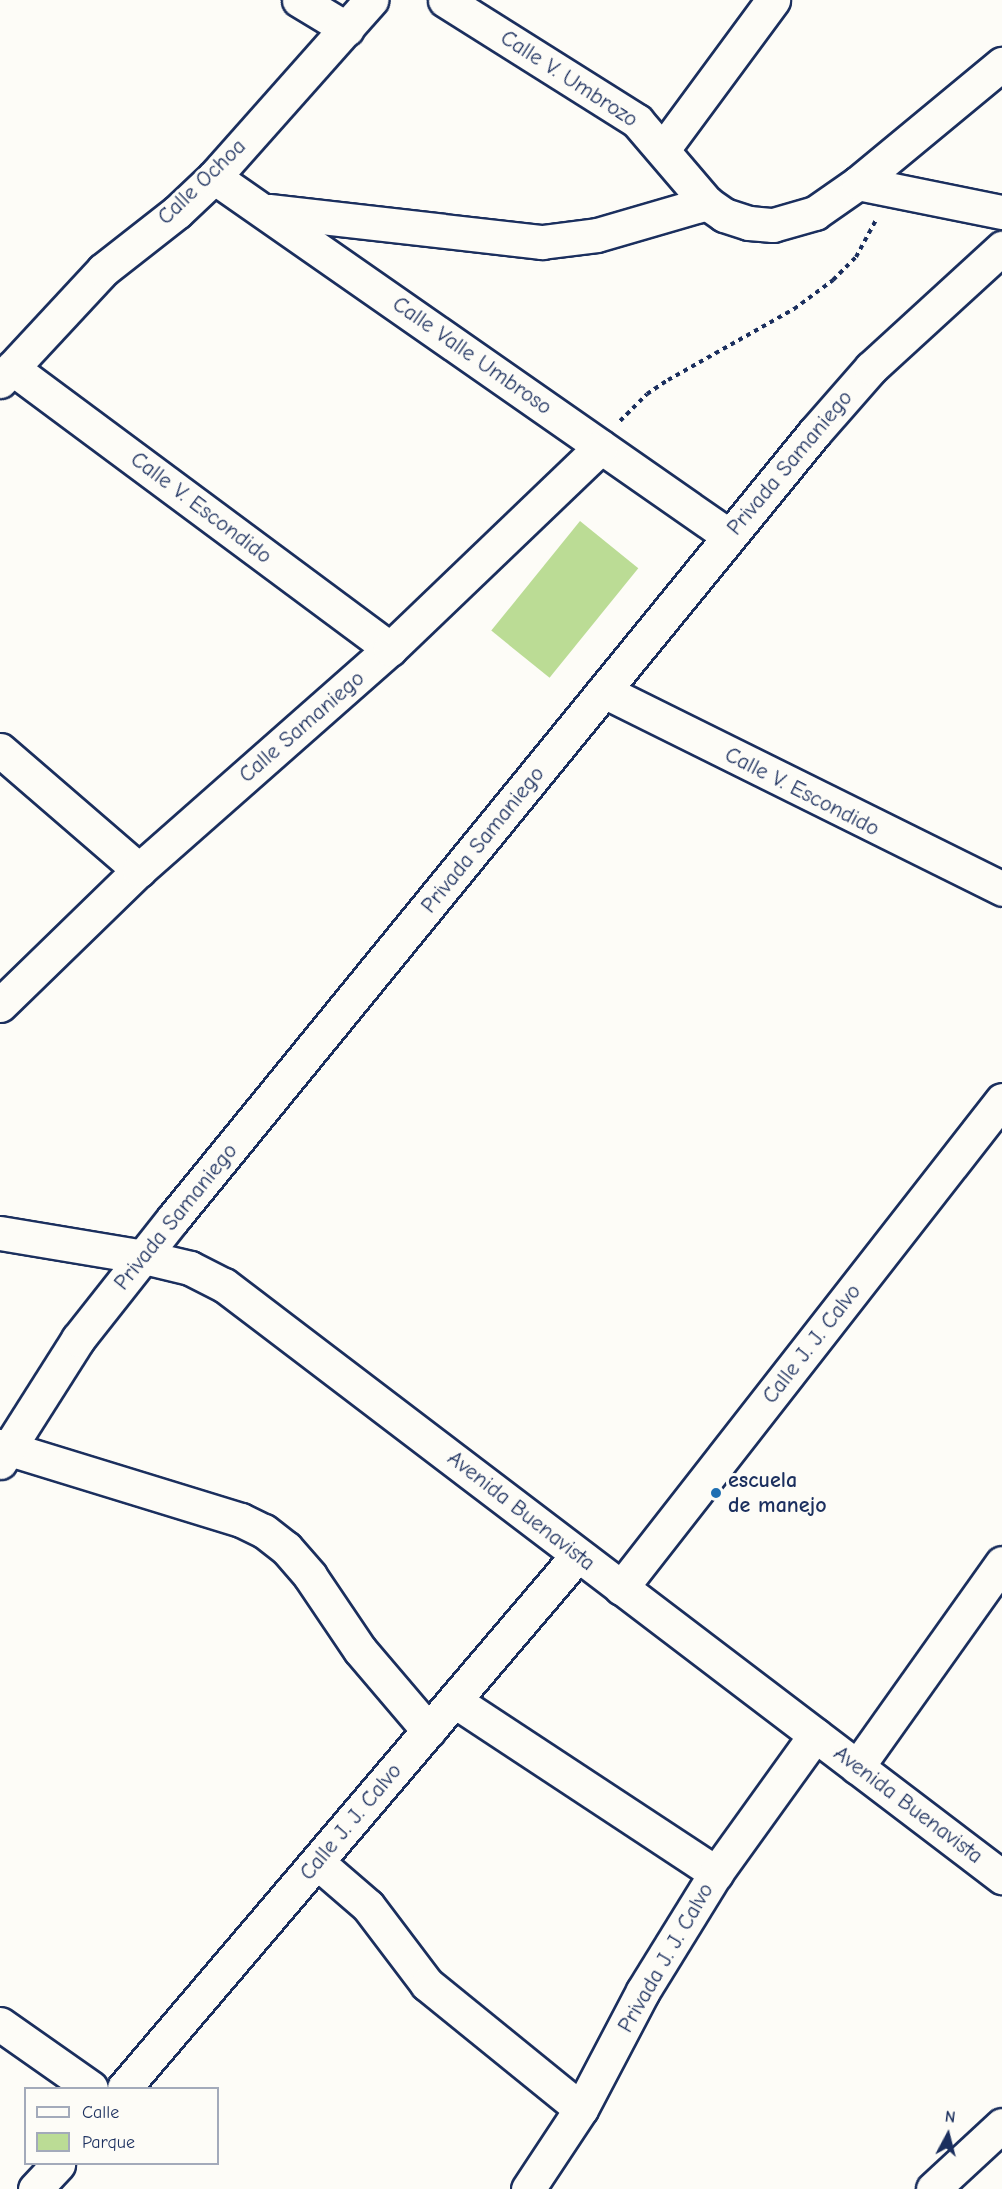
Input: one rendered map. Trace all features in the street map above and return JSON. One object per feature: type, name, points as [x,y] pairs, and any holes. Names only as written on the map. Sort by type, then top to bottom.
[{"type":"street","points":[[298,0],[347,28]]},
{"type":"street","name":"Calle Ochoa","points":[[6,375],[103,270],[177,212],[214,177],[371,0]]},
{"type":"street","name":"Calle V. Umbrozo","points":[[445,0],[595,91],[637,121],[664,148],[707,203],[724,215],[773,225],[814,213],[873,186],[1002,64]]},
{"type":"street","points":[[664,148],[773,0]]},
{"type":"street","name":"Calle Valle Umbroso","points":[[214,177],[729,536]]},
{"type":"street","points":[[873,186],[1002,212]]},
{"type":"street","points":[[263,210],[542,242],[597,235],[707,203]]},
{"type":"street","name":"Privada Samaniego","points":[[3,1452],[78,1339],[729,536],[871,368],[1002,248]]},
{"type":"street","name":"Calle V. Escondido","points":[[6,375],[390,649]]},
{"type":"street","name":"Calle Samaniego","points":[[0,1005],[139,870],[390,649],[601,447]]},
{"type":"street","name":"Calle V. Escondido","points":[[604,691],[1002,890]]},
{"type":"street","points":[[0,750],[139,870]]},
{"type":"street","name":"Calle J. J. Calvo","points":[[621,1588],[1002,1100]]},
{"type":"street","name":"Avenida Buenavista","points":[[0,1233],[144,1257],[190,1268],[224,1285],[1002,1877]]},
{"type":"street","points":[[3,1452],[241,1520],[264,1532],[286,1548],[310,1575],[366,1658],[429,1731]]},
{"type":"street","name":"Calle J. J. Calvo","points":[[125,2087],[578,1556]]},
{"type":"street","points":[[857,1767],[1002,1563]]},
{"type":"street","points":[[456,1701],[716,1873]]},
{"type":"street","name":"Privada J. J. Calvo","points":[[528,2189],[581,2109],[643,1990],[716,1873],[815,1735]]},
{"type":"street","points":[[317,1862],[368,1906],[427,1984],[581,2109]]},
{"type":"street","points":[[0,2024],[90,2087]]},
{"type":"street","points":[[933,2189],[1002,2125]]},
{"type":"street","points":[[35,2189],[56,2165]]},
{"type":"path","points":[[601,447],[647,394],[794,309],[833,280],[865,242],[873,186]]},
{"type":"green space","points":[[580,521],[638,568],[550,678],[491,631]]},
{"type":"place","name":"escuela de manejo","points":[[716,1493]]}]
